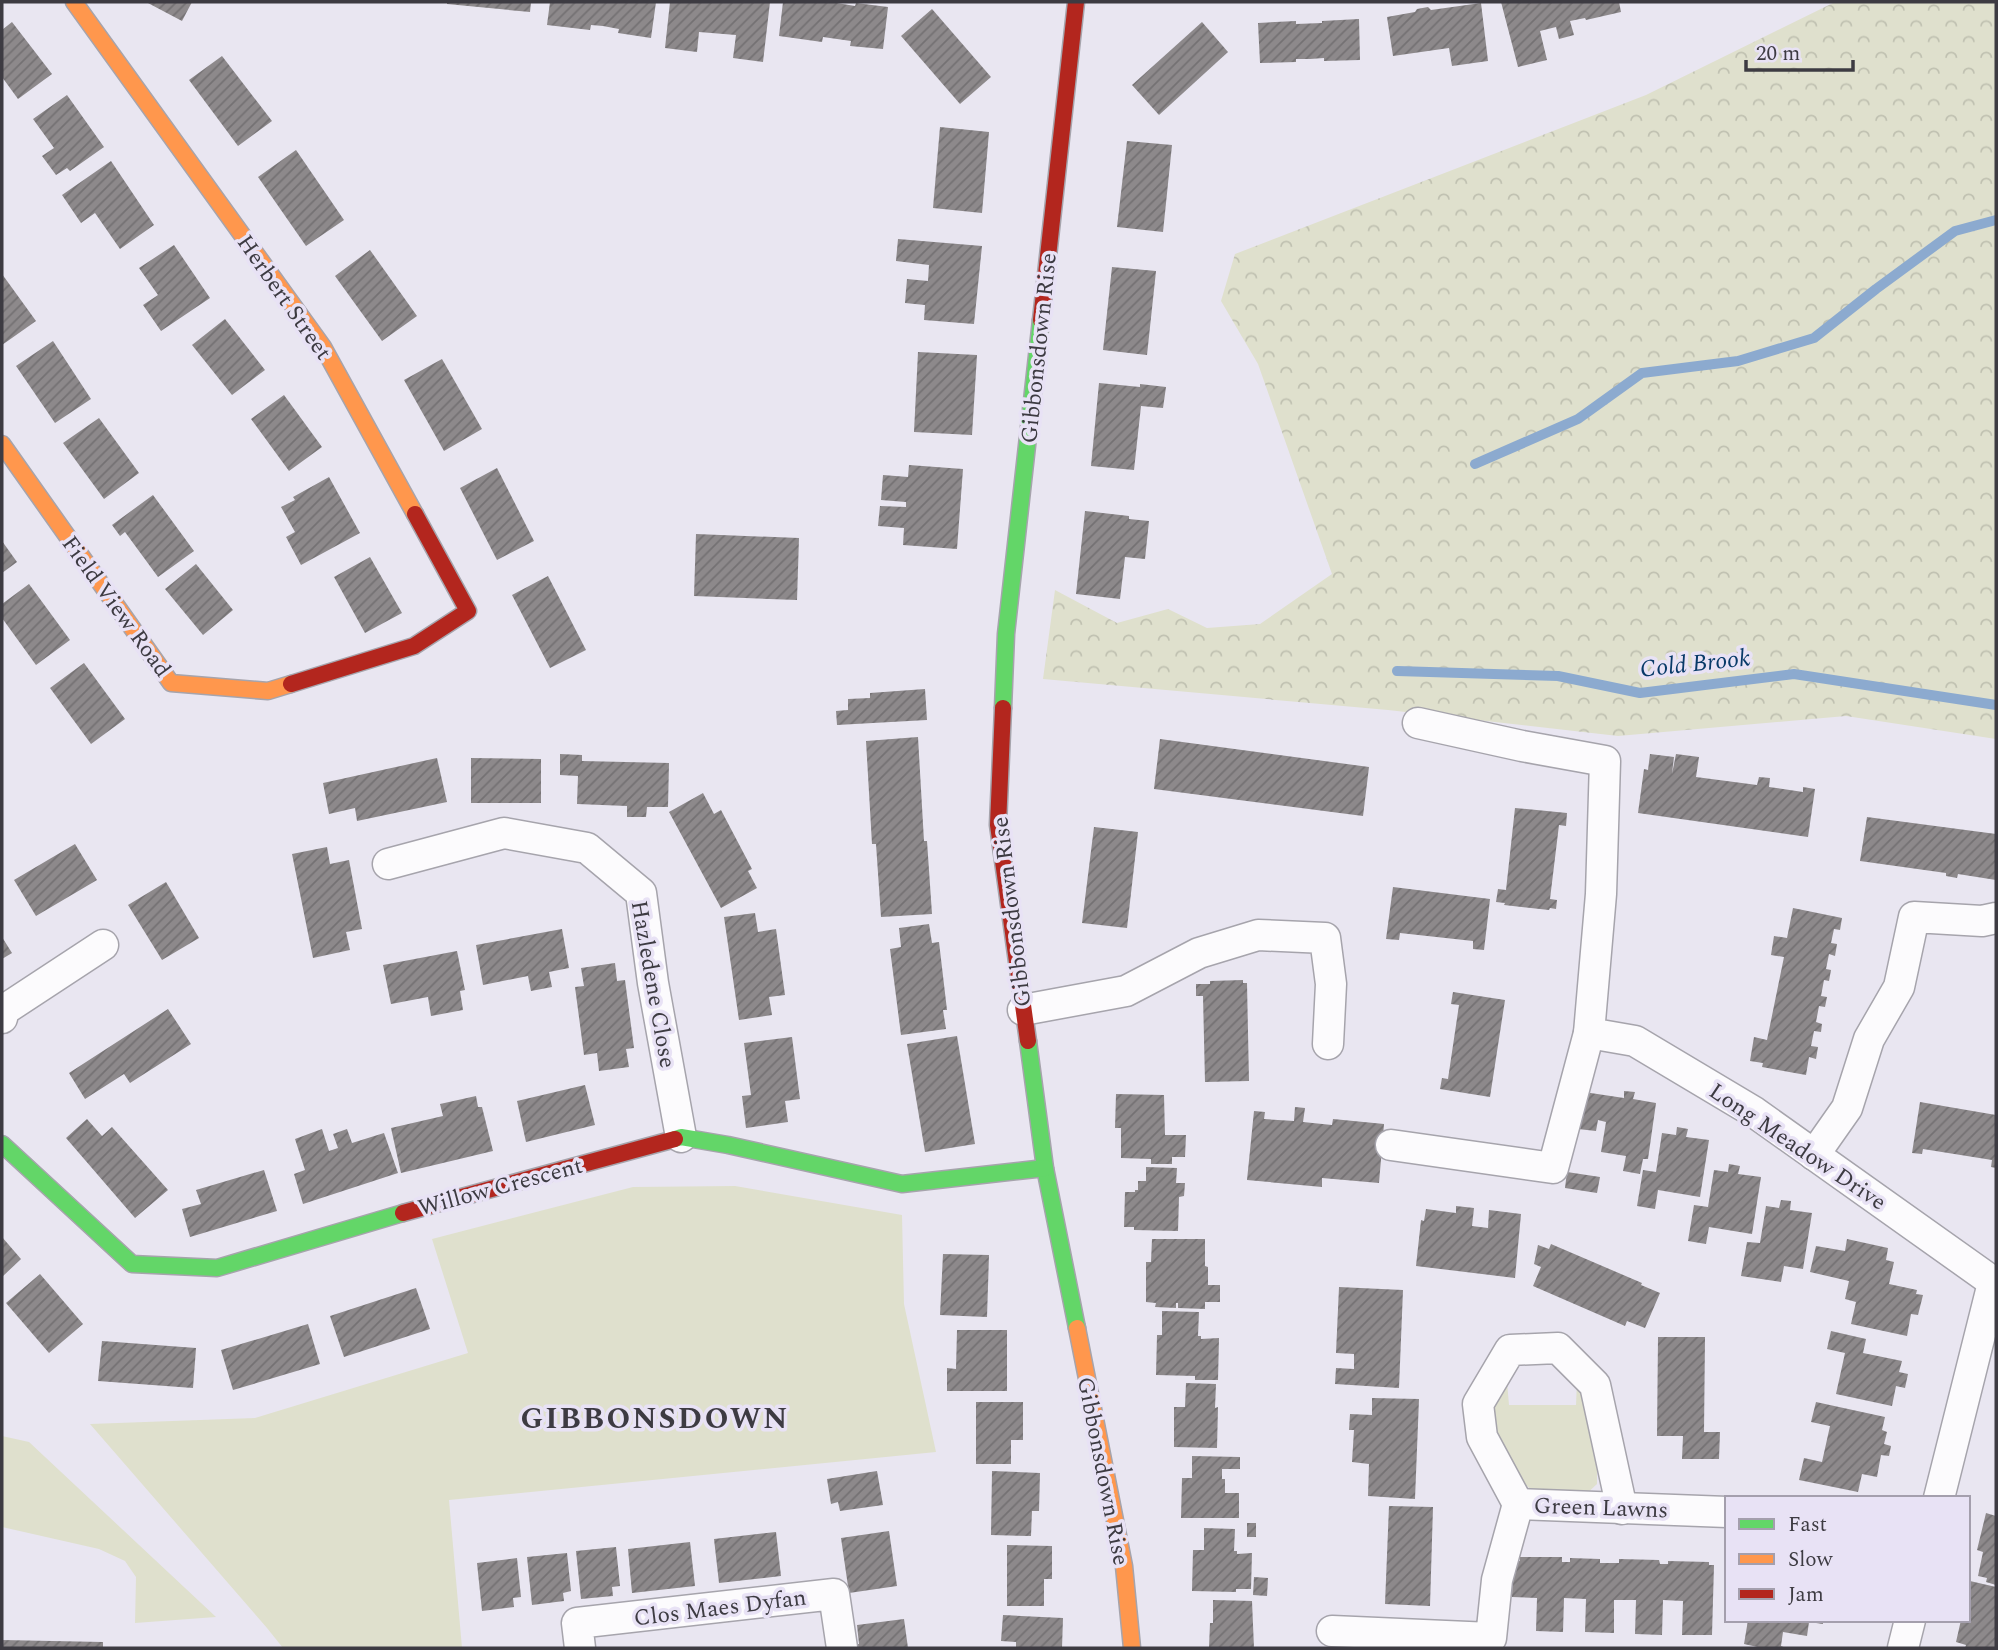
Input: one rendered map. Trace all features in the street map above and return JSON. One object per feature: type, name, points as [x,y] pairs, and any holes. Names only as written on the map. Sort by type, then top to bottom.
[{"type":"street","name":"Herbert Street","points":[[74,2],[323,347],[468,611]]},
{"type":"street","name":"Gibbonsdown Rise","points":[[1076,2],[1006,634],[998,825],[1045,1168],[1124,1566],[1132,1648]]},
{"type":"street","name":"Field View Road","points":[[2,444],[171,683],[268,691],[414,646],[468,611]]},
{"type":"street","points":[[1391,1145],[1553,1168],[1589,1032],[1601,894],[1605,761],[1418,723]]},
{"type":"street","name":"Hazledene Close","points":[[388,864],[504,833],[587,848],[641,893],[653,983],[681,1137]]},
{"type":"street","points":[[1814,1155],[1847,1108],[1868,1039],[1899,987],[1914,917],[1982,921],[1996,918]]},
{"type":"street","points":[[1023,1010],[1126,991],[1199,953],[1258,934],[1325,938],[1331,984],[1328,1044]]},
{"type":"street","points":[[2,1018],[4,1010],[103,944]]},
{"type":"street","name":"Long Meadow Drive","points":[[1589,1032],[1634,1041],[1754,1112],[1995,1284]]},
{"type":"street","name":"Willow Crescent","points":[[2,1144],[132,1264],[217,1268],[681,1137],[728,1144],[902,1184],[1045,1168]]},
{"type":"street","points":[[1941,1496],[1995,1284]]},
{"type":"street","points":[[1518,1504],[1482,1437],[1478,1404],[1510,1350],[1558,1348],[1595,1385],[1622,1509]]},
{"type":"street","name":"Green Lawns","points":[[1332,1631],[1491,1638],[1497,1580],[1518,1504],[1725,1511]]},
{"type":"street","name":"Clos Maes Dyfan","points":[[580,1648],[577,1623],[834,1594],[842,1648]]},
{"type":"street","points":[[1903,1648],[1910,1622]]},
{"type":"green space","points":[[1835,2],[1996,2],[1996,739],[1846,716],[1618,736],[1388,710],[1043,679],[1055,590],[1117,623],[1168,609],[1207,628],[1260,624],[1332,574],[1258,364],[1221,301],[1235,254],[1646,95]]},
{"type":"green space","points":[[735,1186],[902,1215],[904,1304],[936,1452],[449,1500],[462,1648],[283,1648],[90,1424],[255,1418],[468,1353],[432,1239],[633,1187]]},
{"type":"green space","points":[[1577,1381],[1582,1384],[1597,1458],[1597,1484],[1584,1496],[1532,1490],[1514,1476],[1495,1433],[1492,1406],[1507,1382],[1509,1405],[1576,1405]]},
{"type":"green space","points":[[2,1436],[29,1442],[216,1617],[135,1623],[136,1577],[125,1561],[99,1549],[2,1527]]},
{"type":"building","points":[[146,2],[192,2],[182,21]]},
{"type":"building","points":[[447,2],[531,2],[530,12]]},
{"type":"building","points":[[550,2],[656,2],[651,38],[618,33],[619,29],[603,26],[591,25],[590,30],[547,25]]},
{"type":"building","points":[[670,2],[770,2],[763,62],[733,58],[736,35],[699,32],[697,52],[665,48]]},
{"type":"building","points":[[783,2],[831,2],[855,6],[856,3],[888,7],[883,49],[850,46],[851,41],[823,37],[822,42],[779,36]]},
{"type":"building","points":[[1501,2],[1619,2],[1621,12],[1570,21],[1574,35],[1559,39],[1556,27],[1540,31],[1547,60],[1518,67]]},
{"type":"building","points":[[1481,3],[1488,61],[1452,66],[1449,48],[1393,56],[1387,17],[1428,7],[1431,10]]},
{"type":"building","points":[[932,9],[991,77],[960,104],[901,36]]},
{"type":"building","points":[[1359,19],[1360,60],[1324,61],[1324,58],[1260,63],[1258,23],[1322,23]]},
{"type":"building","points":[[12,22],[52,74],[18,99],[2,77],[2,30]]},
{"type":"building","points":[[1202,22],[1228,52],[1159,115],[1132,85]]},
{"type":"building","points":[[222,56],[272,121],[238,146],[189,80]]},
{"type":"building","points":[[67,95],[104,147],[70,171],[67,168],[56,175],[42,156],[54,148],[33,119]]},
{"type":"building","points":[[940,127],[989,132],[982,213],[933,208]]},
{"type":"building","points":[[1127,141],[1172,145],[1163,232],[1117,227]]},
{"type":"building","points":[[296,150],[344,220],[306,246],[258,177]]},
{"type":"building","points":[[111,161],[154,225],[120,249],[95,213],[81,223],[62,195]]},
{"type":"building","points":[[898,239],[982,246],[974,324],[924,320],[925,305],[905,303],[907,279],[928,281],[929,265],[896,261]]},
{"type":"building","points":[[174,245],[210,298],[161,331],[143,305],[158,295],[139,268]]},
{"type":"building","points":[[370,250],[417,316],[382,341],[335,276]]},
{"type":"building","points":[[1112,267],[1156,271],[1147,355],[1103,350]]},
{"type":"building","points":[[2,274],[36,321],[2,345]]},
{"type":"building","points":[[225,319],[265,370],[232,395],[192,345]]},
{"type":"building","points":[[53,341],[91,399],[55,423],[16,366]]},
{"type":"building","points":[[918,352],[977,355],[972,435],[914,432]]},
{"type":"building","points":[[442,359],[482,429],[444,451],[404,380]]},
{"type":"building","points":[[1099,383],[1166,387],[1163,408],[1141,406],[1134,470],[1091,466]]},
{"type":"building","points":[[284,395],[322,447],[289,471],[251,419]]},
{"type":"building","points":[[99,418],[139,473],[104,499],[63,443]]},
{"type":"building","points":[[909,465],[963,469],[957,549],[903,545],[904,528],[878,526],[880,506],[906,507],[906,502],[881,500],[883,475],[908,477]]},
{"type":"building","points":[[497,468],[534,541],[497,560],[460,488]]},
{"type":"building","points":[[329,477],[360,533],[301,565],[286,537],[295,532],[281,507],[295,500],[293,497]]},
{"type":"building","points":[[153,495],[194,551],[158,577],[125,532],[120,536],[112,525]]},
{"type":"building","points":[[1085,511],[1149,521],[1145,559],[1125,557],[1120,599],[1076,594]]},
{"type":"building","points":[[696,534],[799,538],[797,600],[694,596]]},
{"type":"building","points":[[2,541],[17,562],[2,573]]},
{"type":"building","points":[[370,557],[402,613],[365,633],[334,577]]},
{"type":"building","points":[[196,564],[233,610],[203,635],[165,589]]},
{"type":"building","points":[[548,576],[586,650],[550,668],[512,595]]},
{"type":"building","points":[[29,584],[70,640],[36,665],[2,618],[2,604]]},
{"type":"building","points":[[84,663],[125,719],[91,744],[50,688]]},
{"type":"building","points":[[925,689],[927,720],[837,725],[836,711],[848,710],[848,699],[870,698],[870,693]]},
{"type":"building","points":[[918,737],[924,841],[927,841],[932,914],[881,917],[876,844],[872,844],[866,741]]},
{"type":"building","points":[[1160,739],[1369,767],[1363,816],[1154,789]]},
{"type":"building","points":[[560,754],[582,755],[582,761],[669,763],[668,807],[647,807],[646,817],[627,817],[627,806],[577,804],[578,776],[560,775]]},
{"type":"building","points":[[1650,754],[1674,757],[1672,774],[1676,754],[1699,757],[1696,777],[1757,785],[1759,777],[1770,778],[1769,787],[1803,792],[1803,787],[1815,789],[1808,837],[1638,813],[1644,769],[1648,770]]},
{"type":"building","points":[[437,758],[447,802],[357,821],[355,808],[329,814],[323,783]]},
{"type":"building","points":[[471,758],[541,759],[541,803],[471,803]]},
{"type":"building","points":[[703,793],[714,814],[721,810],[752,869],[748,871],[757,888],[721,908],[669,812]]},
{"type":"building","points":[[1515,808],[1567,813],[1566,826],[1559,825],[1550,899],[1557,900],[1556,909],[1496,902],[1498,889],[1506,890]]},
{"type":"building","points":[[1867,817],[1996,834],[1996,880],[1958,874],[1957,878],[1946,876],[1946,873],[1860,861]]},
{"type":"building","points":[[1094,827],[1138,832],[1127,928],[1082,923]]},
{"type":"building","points":[[75,844],[97,880],[36,916],[14,880]]},
{"type":"building","points":[[327,847],[330,864],[349,860],[362,929],[346,932],[350,950],[313,958],[292,854]]},
{"type":"building","points":[[166,882],[199,938],[162,960],[128,905]]},
{"type":"building","points":[[1393,887],[1490,899],[1484,950],[1473,949],[1473,941],[1400,933],[1399,940],[1386,939]]},
{"type":"building","points":[[1793,908],[1842,918],[1840,930],[1834,929],[1831,943],[1837,944],[1835,956],[1829,954],[1826,969],[1831,970],[1829,981],[1824,980],[1821,996],[1827,997],[1825,1007],[1819,1006],[1816,1022],[1822,1024],[1821,1032],[1814,1031],[1811,1046],[1818,1047],[1816,1059],[1809,1057],[1806,1075],[1762,1067],[1763,1063],[1750,1061],[1754,1037],[1767,1040],[1784,957],[1771,955],[1774,936],[1787,938]]},
{"type":"building","points":[[755,913],[758,932],[776,929],[785,995],[769,997],[772,1015],[739,1020],[724,917]]},
{"type":"building","points":[[929,924],[932,943],[939,942],[947,1010],[943,1010],[946,1029],[901,1035],[890,949],[901,947],[899,928]]},
{"type":"building","points":[[562,929],[569,968],[549,972],[552,987],[531,991],[528,976],[483,985],[476,945]]},
{"type":"building","points":[[2,937],[12,953],[2,959]]},
{"type":"building","points":[[457,951],[465,990],[460,991],[463,1010],[431,1016],[428,997],[391,1004],[383,965]]},
{"type":"building","points":[[615,963],[617,981],[625,980],[634,1048],[626,1049],[629,1067],[599,1071],[597,1053],[584,1055],[575,987],[584,986],[581,968]]},
{"type":"building","points":[[1243,980],[1243,983],[1247,983],[1249,1081],[1205,1082],[1203,996],[1196,996],[1196,984]]},
{"type":"building","points":[[1453,992],[1505,1000],[1490,1097],[1440,1089],[1442,1078],[1448,1079],[1459,1005],[1451,1004]]},
{"type":"building","points":[[168,1009],[191,1044],[130,1083],[124,1074],[85,1099],[69,1073]]},
{"type":"building","points":[[957,1036],[975,1144],[925,1152],[907,1044]]},
{"type":"building","points":[[792,1037],[800,1099],[785,1101],[788,1122],[746,1128],[742,1096],[751,1095],[744,1043]]},
{"type":"building","points":[[585,1085],[595,1125],[526,1142],[517,1101]]},
{"type":"building","points":[[1624,1091],[1635,1092],[1633,1099],[1656,1103],[1648,1159],[1643,1159],[1640,1174],[1623,1171],[1626,1156],[1601,1152],[1606,1122],[1598,1120],[1596,1131],[1578,1129],[1584,1092],[1624,1098]]},
{"type":"building","points":[[1116,1094],[1164,1095],[1165,1135],[1186,1135],[1185,1157],[1172,1157],[1172,1164],[1151,1164],[1151,1159],[1121,1158],[1121,1128],[1115,1128]]},
{"type":"building","points":[[476,1096],[478,1107],[482,1107],[493,1151],[401,1173],[391,1128],[443,1116],[440,1104]]},
{"type":"building","points":[[1920,1102],[1996,1115],[1996,1168],[1991,1167],[1992,1160],[1923,1149],[1922,1154],[1912,1153]]},
{"type":"building","points":[[1295,1107],[1305,1108],[1303,1122],[1332,1125],[1333,1119],[1384,1124],[1379,1183],[1322,1178],[1322,1187],[1247,1180],[1254,1111],[1265,1112],[1264,1119],[1294,1121]]},
{"type":"building","points":[[87,1119],[102,1136],[112,1127],[168,1190],[135,1218],[66,1138]]},
{"type":"building","points":[[1677,1127],[1688,1129],[1686,1137],[1709,1140],[1700,1197],[1658,1190],[1655,1209],[1637,1206],[1643,1170],[1656,1172],[1662,1133],[1676,1135]]},
{"type":"building","points":[[322,1129],[329,1151],[338,1148],[333,1134],[347,1129],[352,1143],[384,1133],[398,1173],[303,1204],[294,1174],[305,1170],[295,1139]]},
{"type":"building","points":[[1729,1164],[1740,1166],[1738,1174],[1761,1177],[1752,1234],[1709,1227],[1706,1244],[1688,1241],[1694,1205],[1708,1207],[1714,1170],[1728,1172]]},
{"type":"building","points":[[1146,1167],[1177,1168],[1176,1183],[1185,1183],[1184,1196],[1179,1197],[1178,1231],[1134,1230],[1134,1227],[1124,1227],[1125,1192],[1135,1192],[1138,1190],[1138,1181],[1146,1181]]},
{"type":"building","points":[[264,1170],[277,1211],[190,1237],[182,1209],[201,1204],[196,1190]]},
{"type":"building","points":[[1567,1172],[1600,1177],[1597,1193],[1565,1188]]},
{"type":"building","points":[[1781,1200],[1791,1201],[1790,1210],[1812,1213],[1803,1269],[1784,1266],[1781,1282],[1741,1276],[1747,1242],[1760,1243],[1766,1206],[1779,1208]]},
{"type":"building","points":[[1456,1206],[1474,1208],[1472,1226],[1488,1228],[1489,1210],[1521,1214],[1515,1278],[1416,1266],[1421,1220],[1424,1221],[1426,1209],[1456,1213]]},
{"type":"building","points":[[2,1237],[21,1259],[2,1277]]},
{"type":"building","points":[[1152,1239],[1205,1239],[1208,1285],[1220,1285],[1220,1302],[1205,1302],[1205,1309],[1178,1308],[1178,1303],[1176,1308],[1155,1307],[1156,1303],[1146,1302],[1146,1262],[1151,1262]]},
{"type":"building","points":[[1847,1239],[1888,1248],[1886,1260],[1894,1262],[1889,1284],[1917,1290],[1916,1294],[1923,1295],[1918,1315],[1911,1314],[1907,1336],[1851,1324],[1856,1302],[1845,1299],[1849,1281],[1810,1272],[1816,1246],[1845,1251]]},
{"type":"building","points":[[1551,1244],[1660,1293],[1645,1328],[1627,1321],[1625,1326],[1533,1286],[1541,1267],[1534,1264],[1538,1245],[1549,1249]]},
{"type":"building","points":[[943,1254],[989,1255],[987,1317],[940,1315]]},
{"type":"building","points":[[40,1274],[83,1324],[49,1353],[6,1303]]},
{"type":"building","points":[[1339,1287],[1403,1290],[1399,1388],[1335,1384],[1336,1368],[1354,1369],[1354,1354],[1336,1353]]},
{"type":"building","points":[[416,1288],[430,1329],[344,1357],[330,1316]]},
{"type":"building","points":[[1162,1311],[1199,1312],[1198,1336],[1201,1336],[1201,1339],[1219,1338],[1218,1380],[1195,1380],[1195,1376],[1156,1375],[1157,1335],[1162,1335]]},
{"type":"building","points":[[308,1324],[320,1364],[233,1390],[221,1350]]},
{"type":"building","points":[[957,1330],[1007,1330],[1007,1391],[947,1391],[947,1368],[956,1369]]},
{"type":"building","points":[[1831,1331],[1866,1339],[1863,1353],[1902,1361],[1899,1372],[1908,1374],[1905,1388],[1896,1386],[1892,1406],[1836,1394],[1845,1353],[1827,1349]]},
{"type":"building","points":[[1658,1337],[1705,1337],[1704,1432],[1720,1432],[1719,1459],[1682,1459],[1683,1436],[1657,1436]]},
{"type":"building","points":[[102,1341],[196,1348],[193,1388],[98,1381]]},
{"type":"building","points":[[1186,1383],[1216,1384],[1217,1448],[1174,1447],[1174,1407],[1185,1407]]},
{"type":"building","points":[[1372,1398],[1419,1399],[1415,1499],[1368,1496],[1369,1464],[1352,1462],[1354,1430],[1349,1430],[1350,1414],[1372,1415]]},
{"type":"building","points":[[976,1402],[1023,1402],[1023,1440],[1011,1440],[1011,1464],[976,1464]]},
{"type":"building","points":[[1816,1402],[1885,1417],[1882,1430],[1887,1432],[1884,1444],[1891,1446],[1889,1456],[1881,1455],[1877,1477],[1862,1474],[1858,1492],[1799,1480],[1804,1458],[1822,1462],[1830,1426],[1811,1422]]},
{"type":"building","points":[[1192,1456],[1240,1457],[1240,1469],[1222,1469],[1225,1493],[1239,1493],[1239,1518],[1181,1518],[1182,1478],[1192,1478]]},
{"type":"building","points":[[877,1471],[883,1505],[840,1511],[838,1502],[831,1504],[827,1479]]},
{"type":"building","points":[[992,1471],[1040,1473],[1039,1511],[1032,1511],[1031,1536],[991,1535]]},
{"type":"building","points":[[1389,1506],[1433,1507],[1430,1606],[1385,1604]]},
{"type":"building","points":[[1986,1513],[1996,1516],[1996,1585],[1986,1582],[1987,1578],[1978,1576],[1983,1552],[1977,1550]]},
{"type":"building","points":[[1247,1523],[1256,1523],[1256,1537],[1247,1537]]},
{"type":"building","points":[[1204,1528],[1235,1529],[1234,1551],[1237,1551],[1237,1554],[1252,1553],[1251,1589],[1236,1589],[1236,1592],[1192,1591],[1193,1550],[1204,1550]]},
{"type":"building","points":[[889,1531],[897,1586],[849,1593],[841,1538]]},
{"type":"building","points":[[776,1532],[781,1576],[719,1583],[714,1539]]},
{"type":"building","points":[[690,1542],[695,1586],[632,1593],[628,1549]]},
{"type":"building","points":[[1007,1545],[1052,1546],[1052,1579],[1044,1579],[1044,1606],[1007,1606]]},
{"type":"building","points":[[616,1547],[620,1586],[612,1587],[613,1596],[581,1599],[576,1551]]},
{"type":"building","points":[[567,1553],[571,1591],[563,1593],[564,1601],[532,1605],[527,1557]]},
{"type":"building","points":[[1520,1557],[1562,1557],[1562,1562],[1570,1562],[1570,1558],[1600,1559],[1600,1563],[1619,1563],[1619,1559],[1659,1560],[1660,1564],[1668,1564],[1668,1561],[1709,1562],[1709,1565],[1714,1565],[1712,1635],[1682,1635],[1683,1601],[1663,1600],[1662,1635],[1635,1634],[1636,1600],[1614,1600],[1614,1633],[1585,1632],[1586,1599],[1564,1598],[1563,1632],[1536,1631],[1537,1598],[1512,1597],[1513,1561],[1520,1561]]},
{"type":"building","points":[[517,1558],[521,1597],[513,1598],[514,1607],[482,1611],[477,1563]]},
{"type":"building","points":[[1254,1577],[1268,1578],[1267,1596],[1253,1595]]},
{"type":"building","points":[[1970,1581],[1996,1587],[1996,1648],[1965,1648],[1966,1645],[1956,1642],[1961,1622],[1970,1622]]},
{"type":"building","points":[[1213,1600],[1252,1601],[1254,1648],[1209,1648]]},
{"type":"building","points":[[1003,1615],[1063,1618],[1062,1648],[1016,1648],[1016,1642],[1001,1641]]},
{"type":"building","points":[[904,1619],[908,1648],[856,1648],[855,1644],[859,1644],[857,1625]]},
{"type":"building","points":[[1748,1622],[1809,1622],[1807,1636],[1783,1632],[1781,1646],[1786,1648],[1762,1648],[1744,1644]]},
{"type":"building","points":[[2,1640],[103,1642],[103,1648],[2,1648]]},
{"type":"waterway","points":[[1475,464],[1578,419],[1642,373],[1738,361],[1814,338],[1955,231],[1996,220]]},
{"type":"waterway","name":"Cold Brook","points":[[1397,671],[1558,676],[1640,693],[1794,674],[1996,705]]},
{"type":"traffic: fast","points":[[1003,708],[1006,634],[1041,320]]},
{"type":"traffic: fast","points":[[1028,1041],[1045,1168],[1077,1328]]},
{"type":"traffic: fast","points":[[675,1139],[681,1137],[728,1145],[902,1184],[1045,1168]]},
{"type":"traffic: fast","points":[[2,1144],[132,1264],[217,1268],[403,1213]]},
{"type":"traffic: slow","points":[[74,2],[323,347],[415,514]]},
{"type":"traffic: slow","points":[[2,444],[171,683],[268,691],[291,684]]},
{"type":"traffic: slow","points":[[1077,1328],[1124,1566],[1132,1648]]},
{"type":"traffic: jam","points":[[1041,320],[1076,2]]},
{"type":"traffic: jam","points":[[291,684],[414,646],[468,611],[415,514]]},
{"type":"traffic: jam","points":[[1003,708],[998,825],[1028,1041]]},
{"type":"traffic: jam","points":[[403,1213],[675,1139]]},
{"type":"district","name":"GIBBONSDOWN","points":[[655,1418]]}]
